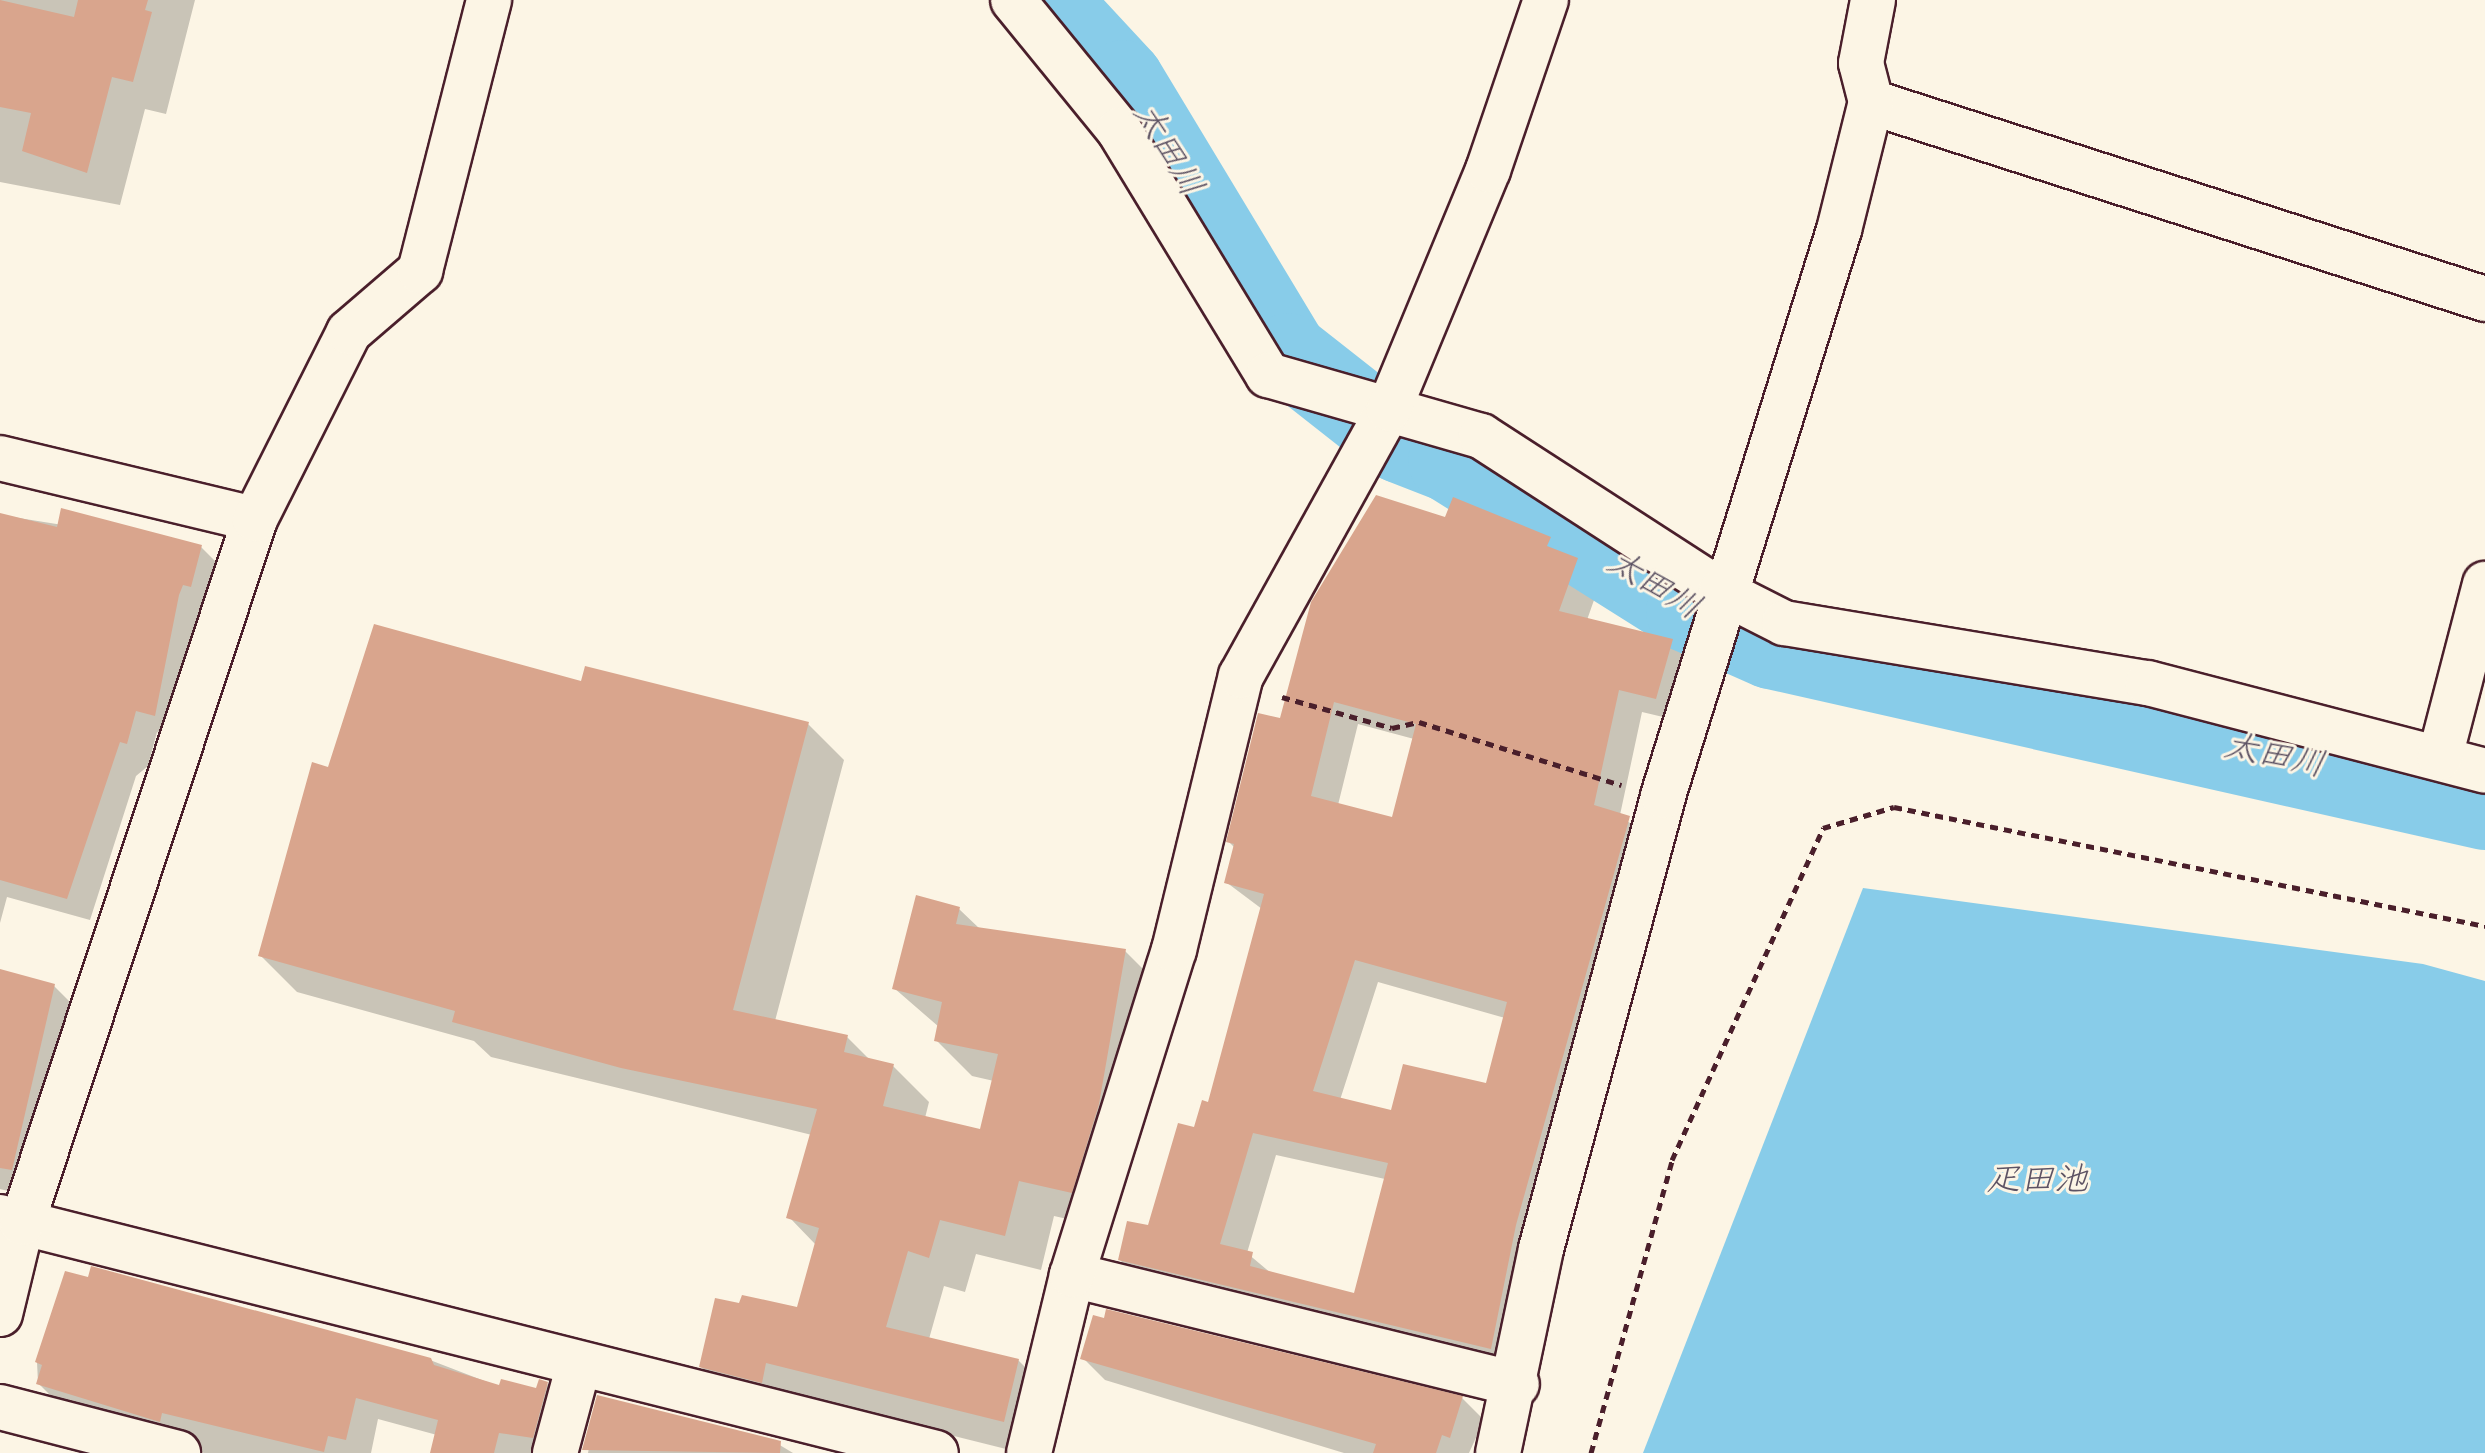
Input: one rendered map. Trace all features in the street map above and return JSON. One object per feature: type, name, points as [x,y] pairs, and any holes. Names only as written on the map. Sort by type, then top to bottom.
[{"type":"street","points":[[0,1314],[11,1220],[255,519],[349,332],[420,271],[489,0]]},
{"type":"street","points":[[1013,0],[1119,130],[1268,375],[1481,436],[1721,591],[1784,623],[2148,683],[2485,771]]},
{"type":"street","points":[[1029,1453],[1072,1275],[1174,950],[1239,685],[1389,409],[1488,170],[1546,0]]},
{"type":"street","points":[[1498,1453],[1517,1384],[1541,1249],[1663,796],[1721,591],[1839,230],[1871,102],[1861,63],[1873,0]]},
{"type":"street","points":[[1871,102],[2485,299]]},
{"type":"street","points":[[0,458],[255,519]]},
{"type":"street","points":[[2440,757],[2485,584]]},
{"type":"street","points":[[11,1220],[936,1453]]},
{"type":"street","points":[[1072,1275],[1517,1384]]},
{"type":"street","points":[[555,1453],[579,1364]]},
{"type":"street","points":[[0,1407],[178,1453]]},
{"type":"path","points":[[1239,685],[1392,728],[1419,722],[1663,796]]},
{"type":"path","points":[[1591,1453],[1672,1160],[1823,828],[1894,807],[2485,926]]},
{"type":"water","name":"疋田池","points":[[1863,888],[2423,964],[2485,981],[2485,1453],[1643,1453]]},
{"type":"building","points":[[0,0],[74,17],[78,0],[148,0],[145,10],[152,12],[133,82],[112,77],[87,173],[22,151],[31,113],[0,107]]},
{"type":"building","points":[[1376,495],[1445,517],[1453,497],[1551,537],[1547,546],[1578,558],[1559,611],[1673,639],[1656,699],[1619,690],[1594,805],[1630,816],[1516,1225],[1491,1349],[1118,1260],[1127,1221],[1148,1225],[1178,1123],[1194,1127],[1202,1100],[1208,1102],[1264,894],[1224,883],[1234,844],[1226,842],[1258,713],[1280,718],[1311,602]],"holes":[[[1334,702],[1416,724],[1392,817],[1311,796]],[[1355,960],[1507,1002],[1486,1083],[1403,1064],[1391,1110],[1313,1091]],[[1253,1133],[1388,1163],[1354,1293],[1250,1266],[1253,1252],[1220,1244]]]},
{"type":"building","points":[[61,508],[202,545],[191,587],[183,585],[179,595],[155,716],[136,711],[127,744],[120,742],[67,899],[0,880],[0,513],[57,527]]},
{"type":"building","points":[[374,624],[581,681],[585,666],[809,722],[733,1010],[848,1035],[844,1052],[894,1064],[883,1106],[980,1129],[998,1054],[934,1041],[942,1002],[892,989],[916,895],[960,907],[956,924],[1126,949],[1099,1104],[1072,1193],[1019,1181],[1005,1236],[940,1220],[929,1258],[908,1251],[886,1327],[1019,1359],[1004,1422],[766,1363],[762,1383],[699,1367],[715,1298],[739,1303],[742,1295],[797,1307],[819,1228],[786,1218],[817,1109],[621,1068],[452,1022],[455,1011],[258,956],[312,762],[328,767]]},
{"type":"building","points":[[0,969],[55,984],[12,1170],[0,1168]]},
{"type":"building","points":[[91,1266],[431,1358],[434,1365],[499,1385],[501,1379],[536,1388],[539,1379],[548,1382],[533,1438],[499,1433],[494,1453],[430,1453],[438,1420],[356,1398],[346,1440],[328,1436],[324,1452],[162,1413],[160,1422],[36,1384],[42,1365],[35,1362],[65,1271],[88,1277]]},
{"type":"building","points":[[1106,1309],[1463,1396],[1450,1438],[1442,1435],[1436,1453],[1373,1453],[1376,1444],[1080,1359],[1093,1315],[1104,1318]]},
{"type":"building","points":[[597,1395],[781,1441],[780,1453],[582,1450]]},
{"type":"waterway","name":"太田川","points":[[1048,0],[1123,81],[1288,354],[1400,442],[1449,461],[1687,611],[1771,648],[2485,809]]}]
